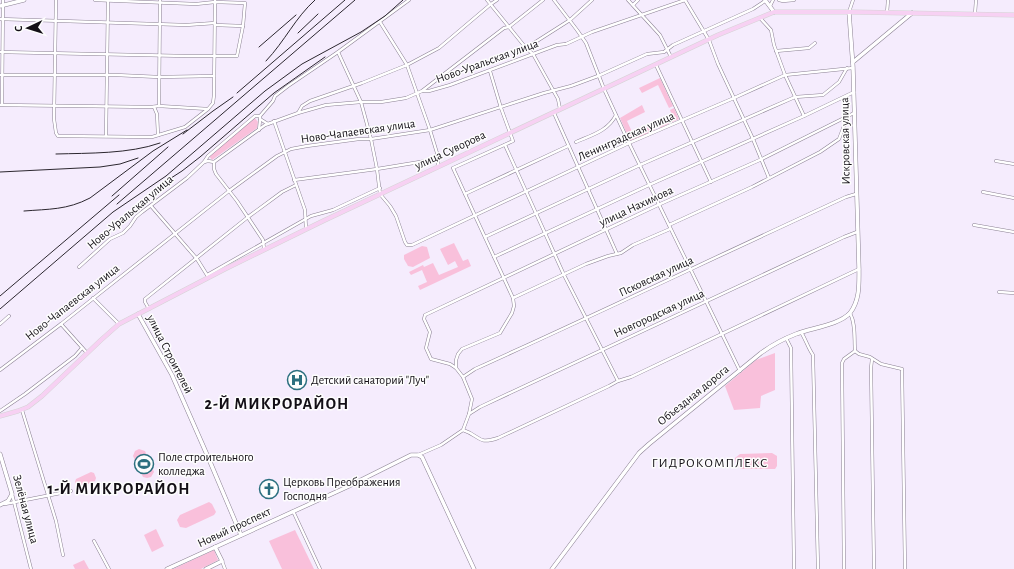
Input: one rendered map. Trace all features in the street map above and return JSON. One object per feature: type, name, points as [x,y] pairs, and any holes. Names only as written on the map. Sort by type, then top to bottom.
[{"type":"main road","points":[[1,6],[24,0]]},
{"type":"main road","points":[[766,0],[774,12]]},
{"type":"main road","name":"улица Суворова","points":[[0,416],[28,407],[42,396],[119,324],[150,309],[208,276],[760,17],[774,12],[1014,15]]},
{"type":"main road","name":"Искровская улица","points":[[849,12],[853,62],[859,269]]},
{"type":"main road","points":[[853,62],[912,13]]},
{"type":"main road","points":[[849,313],[857,298],[859,289],[859,269]]},
{"type":"main road","name":"Объездная дорога","points":[[552,569],[639,453],[649,444],[761,353],[776,343],[801,332],[844,318],[849,313]]},
{"type":"main road","name":"улица Строителей","points":[[138,314],[172,375],[241,535]]},
{"type":"main road","name":"Зелёная улица","points":[[0,454],[12,494]]},
{"type":"main road","name":"Новый проспект","points":[[167,569],[347,487],[411,455],[418,455]]},
{"type":"main road","points":[[418,455],[422,458],[474,569]]},
{"type":"main road","points":[[2,504],[10,499],[12,494]]},
{"type":"main road","points":[[206,569],[222,561],[215,547]]},
{"type":"street","points":[[3,0],[1,6],[1,105],[159,106],[208,109]]},
{"type":"street","points":[[56,0],[54,54],[54,106],[56,135],[152,137],[185,127],[208,109],[213,103],[215,1]]},
{"type":"street","points":[[1,52],[237,56],[243,26],[245,3],[215,1],[196,4],[95,0]]},
{"type":"street","points":[[106,136],[108,0]]},
{"type":"street","name":"Ново-Уральская улица","points":[[79,267],[110,239],[123,233],[139,215],[204,162],[208,156],[255,116],[260,117],[276,96],[282,91],[409,0]]},
{"type":"street","points":[[487,0],[526,48],[533,54],[558,99],[560,110]]},
{"type":"street","points":[[298,113],[302,106],[306,103],[407,65],[439,48],[491,4],[498,0]]},
{"type":"street","points":[[422,91],[543,0]]},
{"type":"street","points":[[554,0],[586,43],[598,76],[658,205],[740,370]]},
{"type":"street","points":[[526,48],[570,20],[592,0]]},
{"type":"street","points":[[628,0],[660,35],[671,58]]},
{"type":"street","points":[[633,5],[638,0]]},
{"type":"street","points":[[685,0],[709,40],[718,64],[762,159],[769,178]]},
{"type":"street","name":"Ново-Уральская улица","points":[[214,162],[274,121],[326,105],[381,102],[406,98],[418,92],[450,85],[490,71],[557,45],[566,44],[592,32],[685,0]]},
{"type":"street","name":"Ново-Чапаевская улица","points":[[0,370],[61,324],[228,191],[278,156],[291,149],[430,130],[501,108],[598,76],[647,54],[668,50],[673,45],[753,9],[766,0]]},
{"type":"street","points":[[770,6],[773,0]]},
{"type":"street","points":[[779,0],[794,0]]},
{"type":"street","points":[[849,12],[853,0]]},
{"type":"street","points":[[887,13],[888,0]]},
{"type":"street","points":[[974,15],[976,0]]},
{"type":"street","points":[[159,106],[160,2]]},
{"type":"street","points":[[760,17],[771,30],[776,51],[785,75],[804,116]]},
{"type":"street","points":[[1,20],[186,25],[215,24],[243,26]]},
{"type":"street","points":[[380,22],[407,65],[418,92],[430,130],[438,160],[438,167]]},
{"type":"street","points":[[776,51],[809,48],[815,43]]},
{"type":"street","points":[[338,52],[361,102],[378,169],[380,194]]},
{"type":"street","points":[[656,65],[711,182]]},
{"type":"street","points":[[485,238],[640,165],[795,97],[823,95],[839,82],[847,68]]},
{"type":"street","name":"Ленинградская улица","points":[[380,194],[396,216],[405,242],[408,245],[412,245],[629,143],[785,75],[853,68]]},
{"type":"street","points":[[418,455],[441,445],[464,430],[472,399],[464,377],[456,368],[458,354],[462,349],[500,333],[512,314],[514,306],[513,298],[454,168],[513,141],[490,71]]},
{"type":"street","points":[[1,75],[54,74],[159,77],[214,76]]},
{"type":"street","points":[[494,257],[649,184],[702,162],[854,92]]},
{"type":"street","points":[[154,107],[157,114],[158,135]]},
{"type":"street","points":[[554,113],[616,254]]},
{"type":"street","name":"улица Нахимова","points":[[456,368],[450,364],[431,359],[426,348],[430,332],[424,318],[426,315],[606,229],[762,159],[848,118],[854,113]]},
{"type":"street","points":[[576,142],[606,128],[616,115]]},
{"type":"street","points":[[260,117],[268,124]]},
{"type":"street","points":[[259,130],[260,117]]},
{"type":"street","points":[[513,298],[586,264],[616,254],[820,152],[839,139],[848,118]]},
{"type":"street","points":[[274,121],[305,210],[306,229]]},
{"type":"street","points":[[505,144],[564,275],[618,380]]},
{"type":"street","points":[[465,194],[568,146]]},
{"type":"street","points":[[294,180],[438,160]]},
{"type":"street","points":[[996,161],[1014,164]]},
{"type":"street","points":[[204,162],[214,162],[216,174],[263,240],[264,249]]},
{"type":"street","points":[[150,309],[145,302],[145,299],[282,192],[296,184]]},
{"type":"street","points":[[151,206],[197,259],[208,276],[284,230],[311,216],[333,210],[380,188]]},
{"type":"street","points":[[983,192],[1014,198]]},
{"type":"street","name":"Псковская улица","points":[[464,377],[475,369],[846,197],[856,194]]},
{"type":"street","points":[[974,225],[1014,232]]},
{"type":"street","name":"Новгородская улица","points":[[469,414],[480,407],[602,349],[857,232]]},
{"type":"street","points":[[464,430],[471,432],[483,441],[487,442],[505,435],[609,386],[618,380],[631,377],[859,269]]},
{"type":"street","points":[[998,292],[1014,293]]},
{"type":"street","points":[[93,298],[119,324]]},
{"type":"street","points":[[849,313],[854,323],[855,351]]},
{"type":"street","points":[[0,324],[9,316]]},
{"type":"street","points":[[61,324],[87,353]]},
{"type":"street","points":[[801,332],[813,355],[818,569]]},
{"type":"street","points":[[786,338],[791,348],[794,569]]},
{"type":"street","points":[[0,411],[74,357],[82,348]]},
{"type":"street","points":[[855,351],[881,364],[902,369],[906,569]]},
{"type":"street","points":[[844,569],[842,363],[844,359],[855,351]]},
{"type":"street","points":[[872,359],[874,569]]},
{"type":"street","points":[[22,410],[49,496],[63,555]]},
{"type":"street","points":[[2,504],[71,491]]},
{"type":"street","name":"Зелёная улица","points":[[12,494],[31,569]]},
{"type":"street","points":[[293,511],[320,569]]},
{"type":"street","points":[[94,541],[109,569]]},
{"type":"street","points":[[222,561],[225,569]]},
{"type":"shaded area","points":[[660,78],[673,106],[669,108],[658,85],[642,93],[639,88]]},
{"type":"shaded area","points":[[642,105],[645,112],[627,121],[633,134],[652,125],[655,130],[630,141],[620,118]]},
{"type":"shaded area","points":[[674,108],[679,119],[660,128],[658,124],[673,117],[670,110]]},
{"type":"shaded area","points":[[255,118],[258,122],[257,128],[212,160],[209,156]]},
{"type":"shaded area","points":[[454,243],[463,261],[468,259],[471,266],[420,290],[418,286],[427,282],[422,270],[411,275],[409,272],[423,265],[424,267],[433,263],[439,275],[458,267],[455,261],[448,265],[440,249]]},
{"type":"shaded area","points":[[422,246],[427,247],[430,258],[413,267],[408,266],[404,259],[404,255]]},
{"type":"shaded area","points":[[775,353],[775,390],[761,396],[760,408],[734,410],[725,386],[756,360]]},
{"type":"shaded area","name":"Поле строительного колледжа","points":[[139,449],[145,451],[154,472],[151,477],[143,477],[133,456],[135,451]]},
{"type":"shaded area","points":[[772,453],[777,456],[777,466],[775,469],[741,469],[736,465],[735,458],[740,454]]},
{"type":"shaded area","points":[[91,472],[94,473],[96,478],[95,481],[78,488],[75,482],[76,479]]},
{"type":"shaded area","points":[[209,502],[212,504],[216,512],[214,515],[186,528],[180,527],[177,520],[180,515]]},
{"type":"shaded area","points":[[156,529],[164,546],[152,552],[144,535]]},
{"type":"shaded area","points":[[295,530],[314,569],[282,569],[269,541]]},
{"type":"shaded area","points":[[214,550],[218,560],[201,569],[173,569]]},
{"type":"shaded area","points":[[84,560],[89,569],[75,569],[73,565]]},
{"type":"railway","points":[[266,61],[302,14],[315,0]]},
{"type":"railway","points":[[237,93],[345,0]]},
{"type":"railway","points":[[117,204],[355,0]]},
{"type":"railway","points":[[0,309],[113,212],[166,176],[265,91],[302,64],[361,32],[385,16],[403,0]]},
{"type":"railway","points":[[298,33],[318,14]]},
{"type":"railway","points":[[259,47],[296,15]]},
{"type":"railway","points":[[168,180],[200,157],[274,93],[325,57]]},
{"type":"railway","points":[[183,134],[233,97]]},
{"type":"railway","points":[[24,211],[66,207],[82,202],[90,198],[153,151],[187,130]]},
{"type":"railway","points":[[56,154],[122,151],[148,147],[160,143]]},
{"type":"railway","points":[[112,196],[168,147]]},
{"type":"railway","points":[[0,172],[100,167],[120,164],[138,158]]},
{"type":"railway","points":[[0,296],[119,195]]},
{"type":"place","name":"Детский санаторий \"Луч\"","points":[[297,380]]},
{"type":"place","name":"Поле строительного колледжа","points":[[144,464]]},
{"type":"place","name":"Церковь Преображения Господня","points":[[269,489]]},
{"type":"district","name":"2-Й МИКРОРАЙОН","points":[[277,404]]},
{"type":"district","name":"ГИДРОКОМПЛЕКС","points":[[710,463]]},
{"type":"district","name":"1-Й МИКРОРАЙОН","points":[[119,489]]}]
